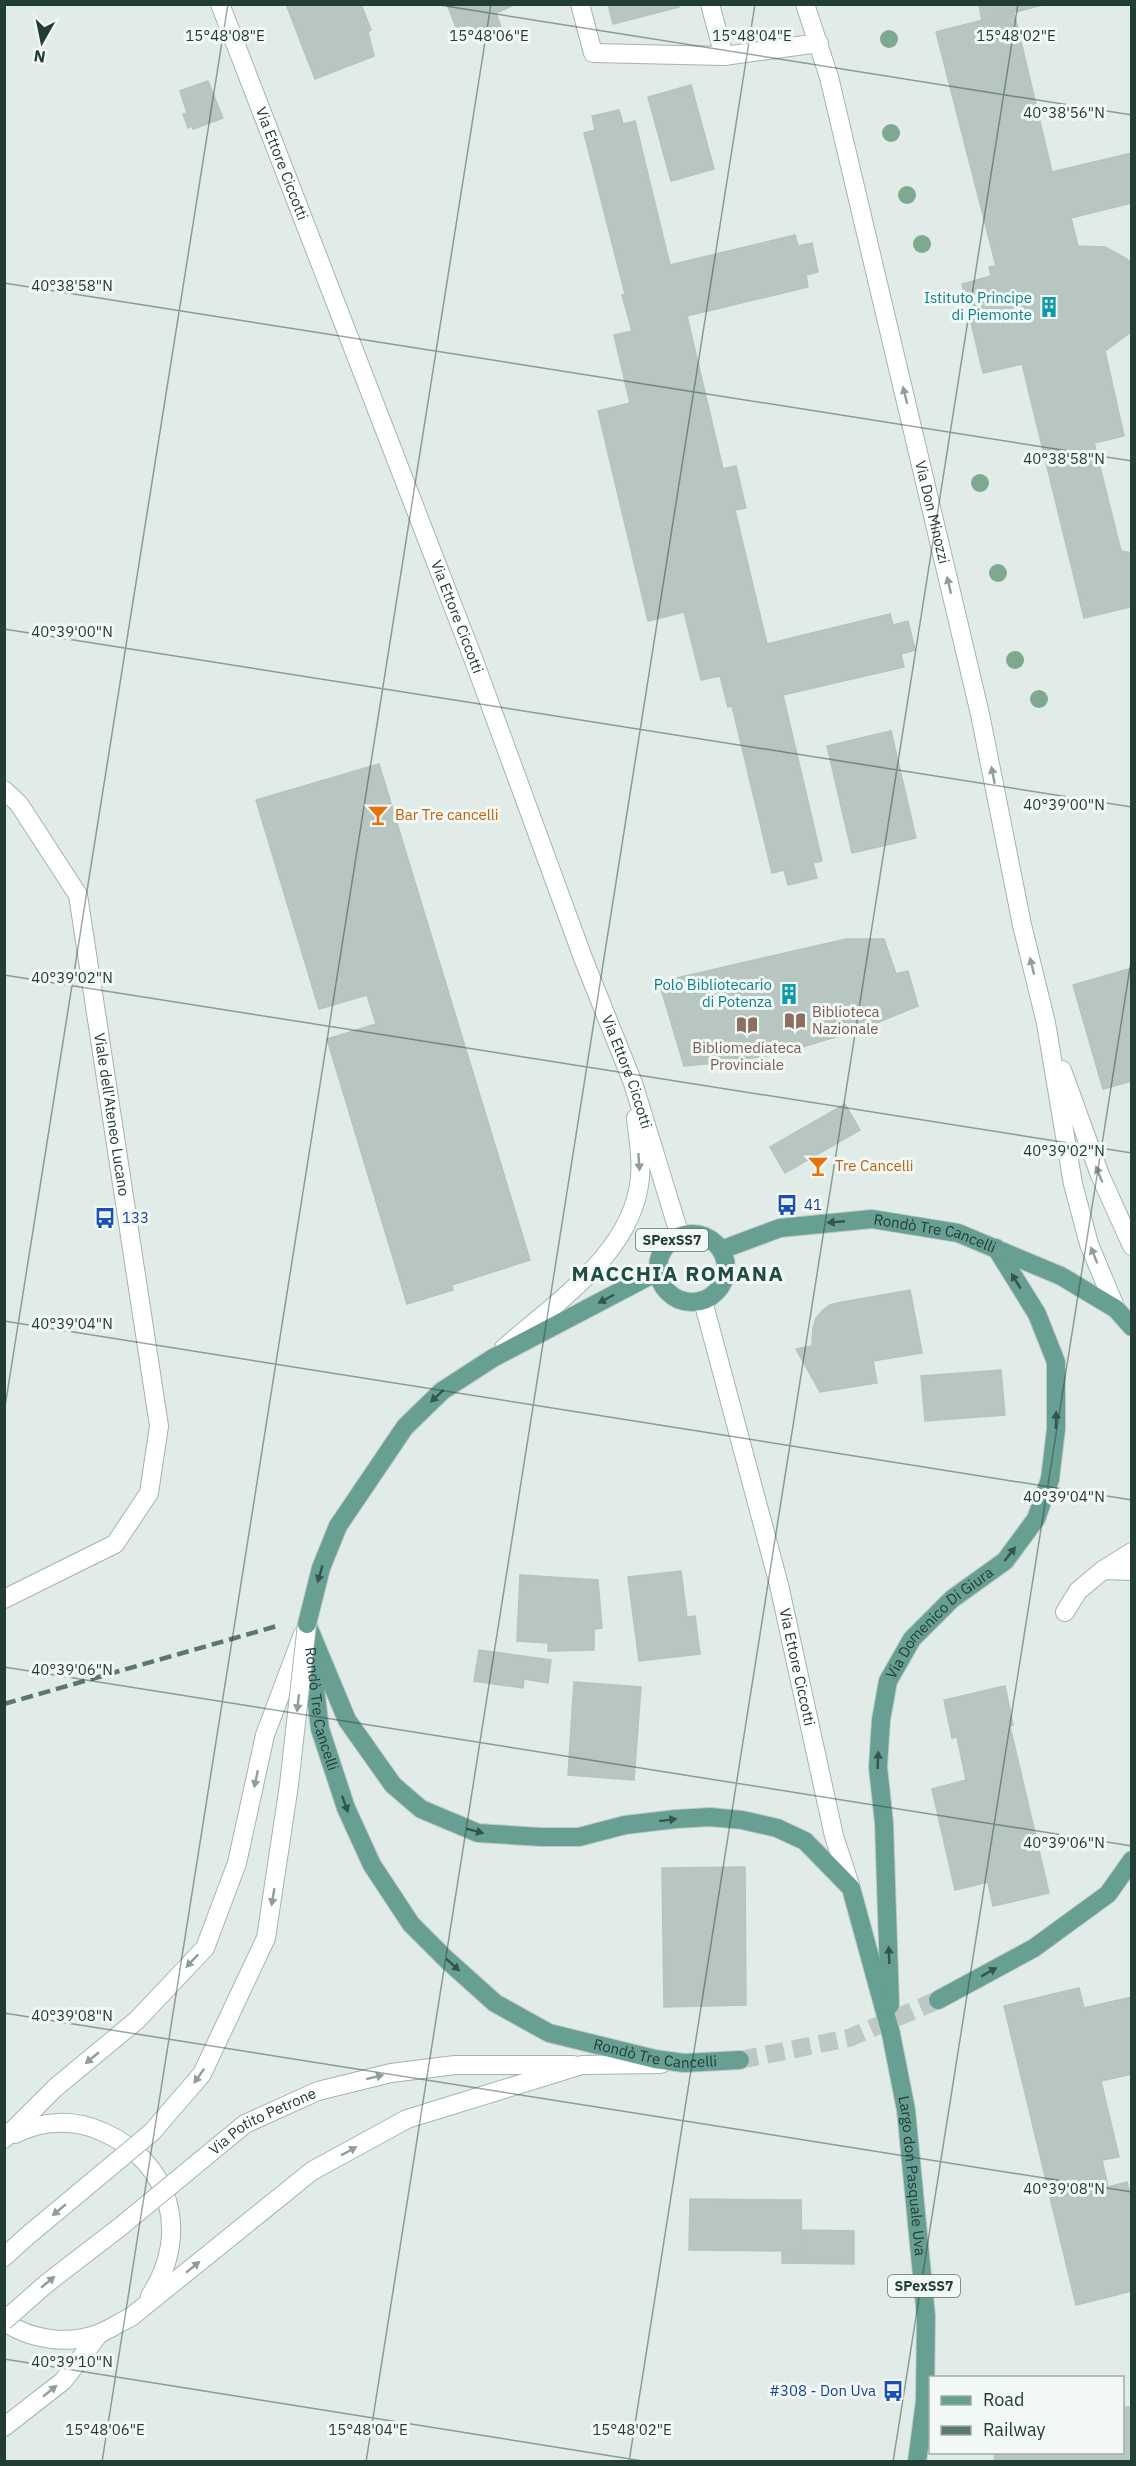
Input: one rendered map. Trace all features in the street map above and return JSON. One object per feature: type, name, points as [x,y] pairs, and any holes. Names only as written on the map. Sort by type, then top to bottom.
[{"type":"main road","name":"Via Ettore Ciccotti","points":[[220,4],[468,647],[583,958],[633,1083],[680,1236]]},
{"type":"main road","points":[[580,4],[593,53],[724,56],[819,43]]},
{"type":"main road","points":[[710,4],[724,56]]},
{"type":"main road","name":"Via Don Minozzi","points":[[805,4],[829,77],[980,714],[1022,925],[1046,1023]]},
{"type":"main road","name":"Viale dell'Ateneo Lucano","points":[[4,790],[19,804],[78,895],[159,1426],[149,1494],[115,1544],[4,1599]]},
{"type":"main road","points":[[1046,1023],[1100,1175],[1131,1246]]},
{"type":"main road","points":[[1046,1023],[1073,1184],[1089,1244],[1116,1309]]},
{"type":"main road","points":[[492,1358],[603,1261],[631,1216],[640,1177],[633,1083]]},
{"type":"main road","name":"Rondò Tre Cancelli","points":[[721,1250],[780,1228],[872,1219],[958,1233],[1061,1276],[1116,1309],[1131,1327]]},
{"type":"main road","name":"SPexSS7","points":[[703,1235],[714,1241],[721,1250],[726,1260],[724,1280],[720,1288],[703,1301],[683,1301],[666,1291],[657,1272],[658,1261],[662,1250],[680,1236],[703,1235]]},
{"type":"main road","name":"Via Domenico Di Giura","points":[[891,2034],[884,1823],[878,1767],[881,1720],[888,1681],[912,1639],[952,1599],[1005,1561],[1036,1519],[1050,1479],[1056,1429],[1056,1362],[1037,1314],[996,1248]]},
{"type":"main road","name":"Rondò Tre Cancelli","points":[[657,1272],[492,1358],[442,1391],[405,1427],[338,1526],[321,1568],[307,1624],[320,1729],[346,1808],[372,1864],[411,1924],[495,2003],[549,2033],[655,2059],[684,2063],[740,2060]]},
{"type":"main road","name":"Via Ettore Ciccotti","points":[[703,1301],[779,1585],[834,1836],[851,1888],[891,2034]]},
{"type":"main road","points":[[1065,1612],[1078,1591],[1103,1570],[1131,1552]]},
{"type":"main road","points":[[1103,1570],[1131,1571]]},
{"type":"main road","points":[[307,1624],[347,1720],[393,1785],[421,1809],[478,1833],[542,1837],[579,1837],[625,1826],[676,1819],[710,1817],[742,1820],[777,1828],[805,1841],[851,1888]]},
{"type":"main road","points":[[6,2138],[55,2088],[137,2020],[205,1948],[237,1863],[265,1735],[307,1624]]},
{"type":"main road","points":[[4,2257],[152,2132],[202,2074],[266,1938],[289,1785],[307,1624]]},
{"type":"main road","points":[[1108,1894],[1131,1860]]},
{"type":"main road","points":[[938,2000],[1034,1948],[1108,1894],[1131,1873]]},
{"type":"main road","name":"Largo don Pasquale Uva","points":[[891,2034],[906,2110],[926,2316],[925,2401],[917,2462]]},
{"type":"main road","points":[[4,2321],[26,2334],[56,2340],[78,2339],[99,2334],[131,2317],[312,2171],[407,2119],[582,2065],[684,2063]]},
{"type":"main road","name":"Via Potito Petrone","points":[[4,2321],[46,2284],[120,2227],[245,2124],[318,2091],[391,2073],[455,2065],[582,2065]]},
{"type":"main road","points":[[6,2138],[26,2128],[52,2123],[71,2122],[91,2126],[123,2140],[140,2154],[154,2171],[166,2194],[172,2220],[170,2252],[162,2278],[148,2299],[131,2317]]},
{"type":"main road","points":[[4,2250],[26,2237]]},
{"type":"main road","points":[[4,2427],[63,2380],[99,2334]]},
{"type":"building","points":[[286,4],[361,4],[371,30],[368,32],[374,56],[315,79]]},
{"type":"building","points":[[447,4],[511,4],[512,6],[496,13],[501,27],[476,38],[470,24],[457,30]]},
{"type":"building","points":[[608,4],[678,4],[679,7],[613,24]]},
{"type":"building","points":[[979,4],[1046,4],[982,21]]},
{"type":"building","name":"Istituto Principe di Piemonte","points":[[1014,12],[1052,172],[1132,153],[1132,203],[1071,218],[1078,246],[1105,247],[1132,264],[1132,331],[1105,351],[1124,436],[1094,443],[1121,551],[1132,553],[1132,612],[1130,607],[1084,618],[1022,364],[983,373],[962,284],[991,276],[989,267],[996,266],[936,32]]},
{"type":"building","points":[[208,81],[223,118],[193,129],[192,126],[188,128],[183,114],[187,113],[180,91]]},
{"type":"building","points":[[691,85],[714,169],[671,181],[648,97]]},
{"type":"building","points":[[619,110],[623,124],[635,121],[670,265],[795,235],[798,246],[812,243],[818,272],[806,275],[808,287],[687,316],[723,469],[736,466],[746,508],[735,510],[767,644],[890,614],[893,625],[908,621],[915,650],[901,654],[904,667],[783,695],[822,861],[813,863],[817,878],[788,885],[784,870],[772,873],[732,706],[728,707],[720,676],[701,680],[684,612],[648,621],[598,411],[630,403],[614,335],[632,331],[622,295],[625,294],[584,133],[595,130],[592,116]]},
{"type":"building","points":[[891,731],[916,838],[852,853],[827,746]]},
{"type":"building","points":[[379,764],[530,1260],[452,1285],[453,1290],[407,1304],[327,1039],[376,1024],[367,995],[319,1009],[256,800]]},
{"type":"building","name":"Polo Bibliotecario di Potenza","points":[[846,939],[884,939],[896,974],[908,971],[918,1006],[862,1029],[782,1053],[730,1062],[684,1066],[659,982]]},
{"type":"building","points":[[1132,968],[1132,1081],[1103,1089],[1073,985]]},
{"type":"building","points":[[845,1104],[860,1130],[785,1173],[770,1147]]},
{"type":"building","points":[[910,1290],[922,1353],[873,1361],[877,1383],[820,1392],[796,1349],[812,1346],[816,1318],[823,1310],[837,1303]]},
{"type":"building","points":[[1001,1370],[1005,1415],[925,1421],[921,1376]]},
{"type":"building","points":[[681,1571],[687,1617],[695,1616],[700,1654],[639,1661],[628,1577]]},
{"type":"building","points":[[520,1575],[598,1580],[602,1628],[594,1629],[594,1650],[548,1651],[548,1643],[517,1641]]},
{"type":"building","points":[[479,1650],[551,1660],[548,1683],[524,1679],[523,1688],[474,1681]]},
{"type":"building","points":[[574,1682],[641,1687],[634,1780],[568,1775]]},
{"type":"building","points":[[1005,1686],[1013,1725],[1010,1726],[1049,1893],[993,1906],[988,1882],[955,1890],[932,1789],[966,1780],[957,1737],[952,1738],[944,1700]]},
{"type":"building","points":[[745,1867],[746,2005],[664,2007],[662,1868]]},
{"type":"building","points":[[1079,1988],[1084,2008],[1132,1997],[1132,2074],[1101,2081],[1119,2157],[1102,2160],[1108,2187],[1127,2182],[1132,2202],[1132,2291],[1076,2305],[1004,2006]]},
{"type":"building","points":[[690,2199],[801,2200],[802,2251],[689,2250]]},
{"type":"building","points":[[801,2230],[854,2231],[854,2264],[782,2263],[782,2251],[802,2251]]},
{"type":"building","points":[[1124,2407],[1132,2407],[1132,2462],[994,2462],[995,2454],[1124,2454]]},
{"type":"tunnel","points":[[740,2060],[849,2038],[938,2000]]},
{"type":"railway","points":[[4,1704],[277,1626]]},
{"type":"place","name":"Istituto Principe di Piemonte","points":[[1049,307]]},
{"type":"place","name":"Bar Tre cancelli","points":[[378,815]]},
{"type":"place","name":"Polo Bibliotecario di Potenza","points":[[789,994]]},
{"type":"place","name":"Biblioteca Nazionale","points":[[795,1021]]},
{"type":"place","name":"Bibliomediateca Provinciale","points":[[747,1025]]},
{"type":"place","name":"Tre Cancelli","points":[[818,1166]]},
{"type":"place","name":"41","points":[[787,1205]]},
{"type":"place","name":"133","points":[[105,1218]]},
{"type":"place","name":"#308 - Don Uva","points":[[893,2391]]},
{"type":"district","name":"MACCHIA ROMANA","points":[[678,1274]]}]
